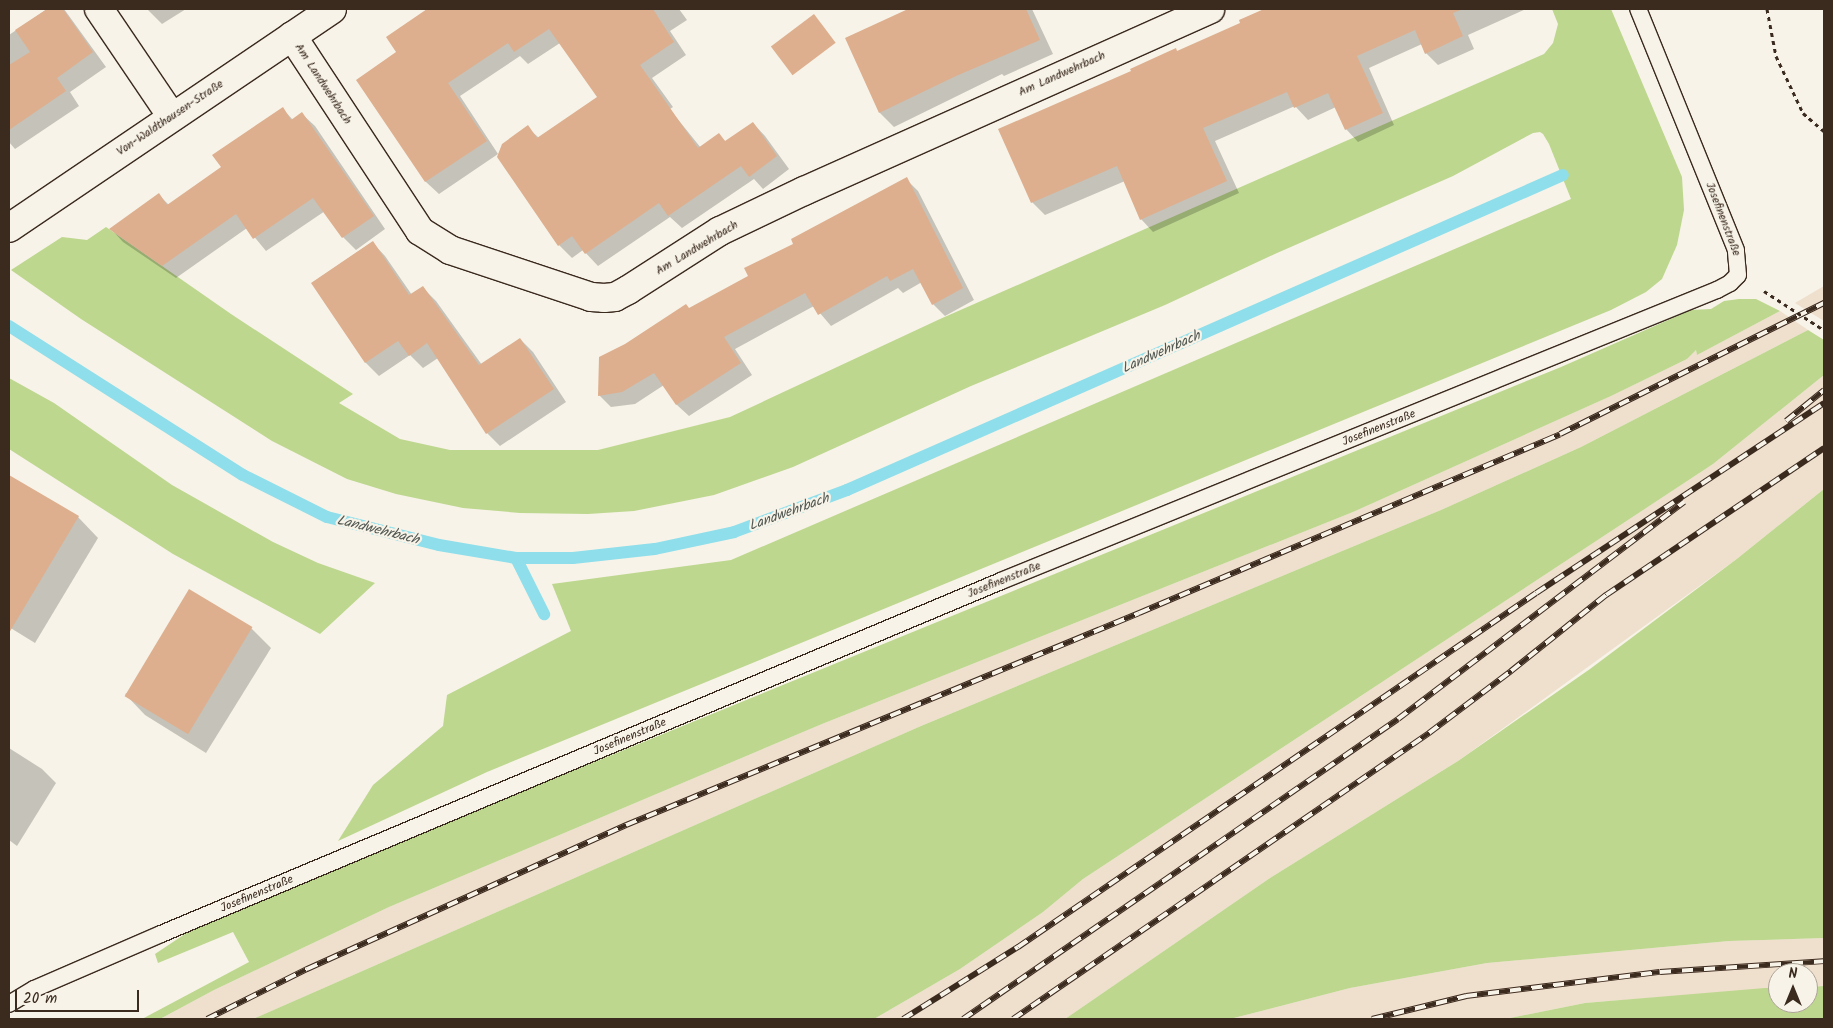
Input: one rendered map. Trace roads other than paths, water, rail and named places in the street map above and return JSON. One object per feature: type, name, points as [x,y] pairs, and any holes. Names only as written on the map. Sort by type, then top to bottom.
[{"type":"street","points":[[99,9],[172,117]]},
{"type":"street","name":"Von-Waldthausen-Straße","points":[[9,228],[332,9]]},
{"type":"street","name":"Am Landwehrbach","points":[[292,36],[420,230],[450,250],[591,297],[604,298],[615,297],[628,290],[720,231],[804,191],[1210,9]]},
{"type":"lane","name":"Josefinenstraße","points":[[9,1004],[34,989],[161,934],[1001,581],[1708,294],[1730,283],[1738,275],[1736,250],[1638,9]]},
{"type":"waterway","name":"Landwehrbach","points":[[9,326],[243,475],[327,517],[439,545],[516,558],[573,558],[655,549],[734,532],[847,490],[1563,175]]},
{"type":"waterway","points":[[516,558],[544,614]]},
{"type":"railway","points":[[207,1019],[307,969],[626,825],[1139,613],[1560,434],[1824,303]]},
{"type":"railway","points":[[1786,421],[1824,390]]},
{"type":"railway","points":[[903,1019],[1018,947],[1536,593],[1824,403]]},
{"type":"railway","points":[[1013,1019],[1429,733],[1511,671],[1606,595],[1824,448]]},
{"type":"railway","points":[[963,1019],[1398,719],[1684,502]]},
{"type":"railway","points":[[1372,1019],[1466,996],[1660,972],[1824,961]]}]
